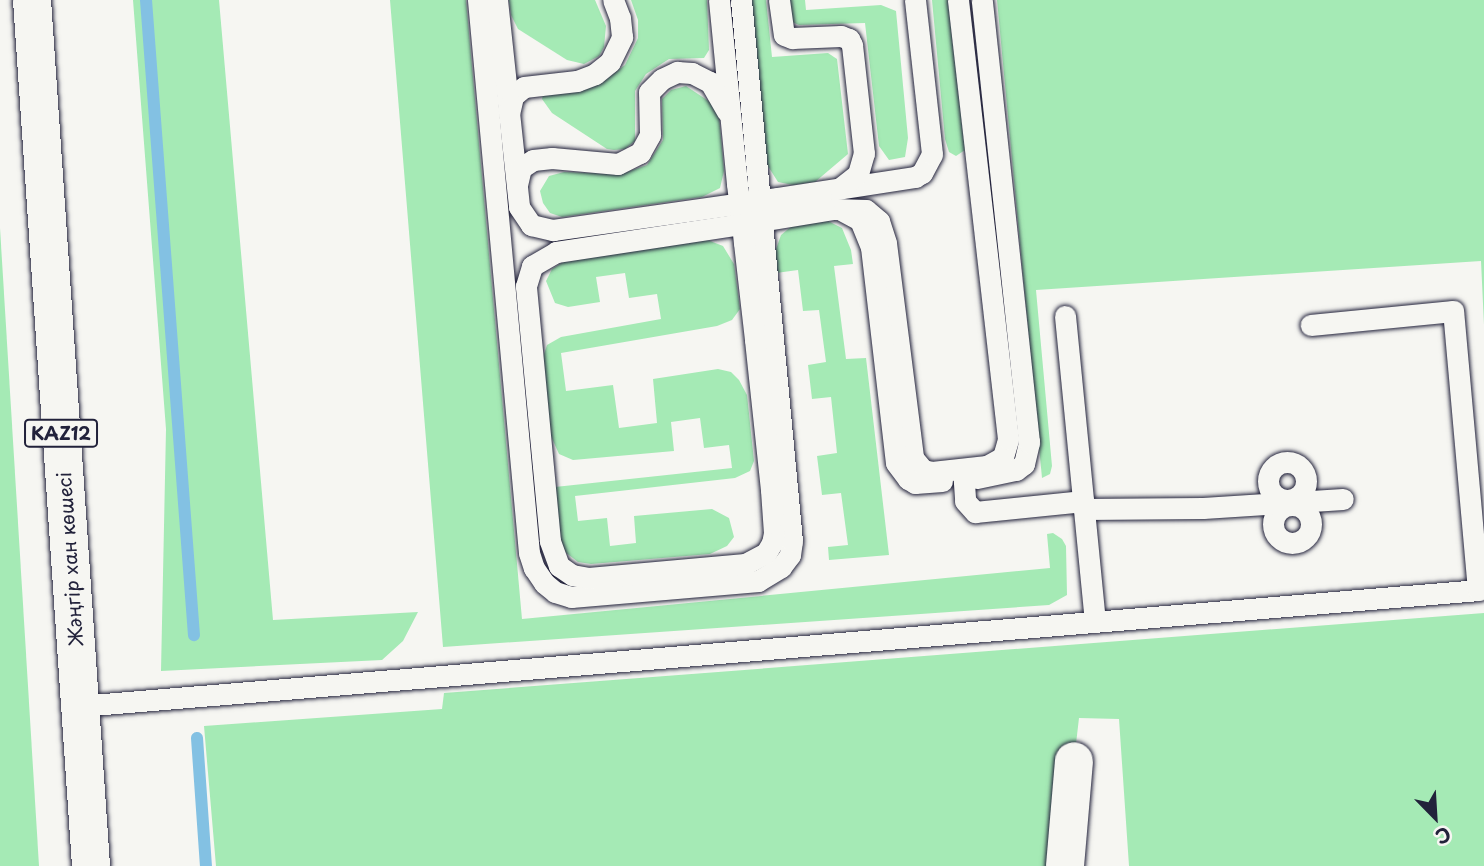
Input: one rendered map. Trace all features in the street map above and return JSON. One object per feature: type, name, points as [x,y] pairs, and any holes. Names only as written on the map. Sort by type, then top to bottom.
[{"type":"main road","name":"Жәңгір хан көшесі","points":[[33,0],[91,866]]},
{"type":"main road","points":[[1065,866],[1074,761]]},
{"type":"lane","points":[[478,0],[529,553],[534,568],[555,592],[571,597],[758,581],[781,567],[790,555],[792,541],[763,210],[741,0]]},
{"type":"lane","points":[[497,0],[517,187],[523,218],[531,225],[553,230],[741,214]]},
{"type":"lane","points":[[509,116],[513,96],[524,87],[577,81],[595,74],[610,62],[622,37],[620,18],[613,0]]},
{"type":"lane","points":[[719,0],[731,121],[741,214],[772,501],[772,543],[766,553],[745,564],[589,578],[572,575],[559,566],[550,541],[527,274],[538,260],[556,252],[741,214],[763,210],[840,188],[915,177],[930,162],[932,154],[915,0]]},
{"type":"lane","points":[[779,0],[784,35],[792,38],[841,36],[849,39],[852,46],[864,153],[858,174],[840,188]]},
{"type":"lane","points":[[763,210],[834,209],[855,216],[869,238],[896,463],[908,479],[915,483],[964,474],[996,463],[1007,449],[1008,439],[958,0]]},
{"type":"lane","points":[[964,474],[1004,475],[1016,470],[1024,464],[1028,442],[982,0]]},
{"type":"lane","points":[[517,187],[521,169],[533,160],[552,158],[618,164],[640,153],[650,135],[649,92],[662,79],[677,72],[692,73],[710,82],[722,98],[731,121]]},
{"type":"lane","points":[[80,706],[1478,590],[1453,311],[1311,325]]},
{"type":"lane","points":[[1065,316],[1095,622]]},
{"type":"lane","points":[[964,474],[965,501],[975,512],[1084,505],[1203,508],[1343,499]]},
{"type":"green space","points":[[133,0],[219,0],[273,620],[418,612],[403,641],[382,660],[161,671],[166,429]]},
{"type":"green space","points":[[390,0],[466,0],[522,619],[1050,568],[1047,534],[1053,533],[1062,539],[1066,546],[1067,595],[1049,605],[443,647]]},
{"type":"green space","points":[[509,0],[595,0],[606,26],[604,47],[599,56],[584,64],[567,60],[518,29],[511,15]]},
{"type":"green space","points":[[631,0],[707,0],[709,50],[704,58],[669,59],[646,74],[635,91],[635,141],[625,149],[614,150],[607,149],[552,113],[542,99],[543,95],[583,90],[601,83],[625,65],[638,38],[638,20]]},
{"type":"green space","points":[[749,0],[766,0],[772,57],[828,53],[837,59],[848,154],[815,182],[793,185],[778,182],[766,163]]},
{"type":"green space","points":[[788,0],[805,0],[806,10],[881,5],[896,11],[908,138],[905,157],[889,160],[879,146],[865,23],[799,25],[792,22]]},
{"type":"green space","points":[[932,0],[948,0],[965,150],[956,156],[949,152],[945,139]]},
{"type":"green space","points":[[997,0],[1484,0],[1484,325],[1481,261],[1036,290],[1052,466],[1050,474],[1042,478]]},
{"type":"green space","points":[[686,86],[713,104],[719,115],[724,171],[720,188],[702,197],[562,217],[550,213],[543,203],[540,191],[549,176],[564,172],[621,174],[647,165],[663,140],[662,99],[671,90]]},
{"type":"green space","points":[[824,219],[842,228],[851,250],[853,264],[834,266],[846,359],[866,358],[889,555],[829,560],[828,547],[848,545],[841,493],[822,495],[817,456],[837,453],[831,397],[812,399],[808,365],[826,362],[819,310],[803,311],[798,270],[776,273],[775,252],[781,235],[793,225]]},
{"type":"green space","points":[[0,228],[39,866],[0,866]]},
{"type":"green space","points":[[705,239],[723,246],[734,264],[740,309],[732,320],[717,326],[561,353],[566,391],[613,385],[619,428],[657,423],[653,379],[718,369],[731,372],[739,380],[747,395],[754,461],[750,471],[735,478],[575,496],[578,521],[607,518],[610,546],[636,543],[634,516],[712,509],[729,518],[734,537],[727,546],[710,554],[591,564],[578,562],[565,552],[558,533],[555,487],[732,468],[729,445],[704,448],[700,418],[671,422],[674,451],[573,460],[559,454],[550,434],[542,360],[547,345],[561,337],[661,319],[657,294],[629,298],[625,273],[596,277],[600,302],[568,307],[555,303],[546,281],[552,269],[563,262]]},
{"type":"green space","points":[[1484,613],[1484,866],[1129,866],[1119,719],[1079,718],[1074,761],[1049,866],[216,866],[204,726],[442,709],[444,693]]},
{"type":"waterway","points":[[146,0],[194,635]]},
{"type":"waterway","points":[[197,738],[206,866]]}]
